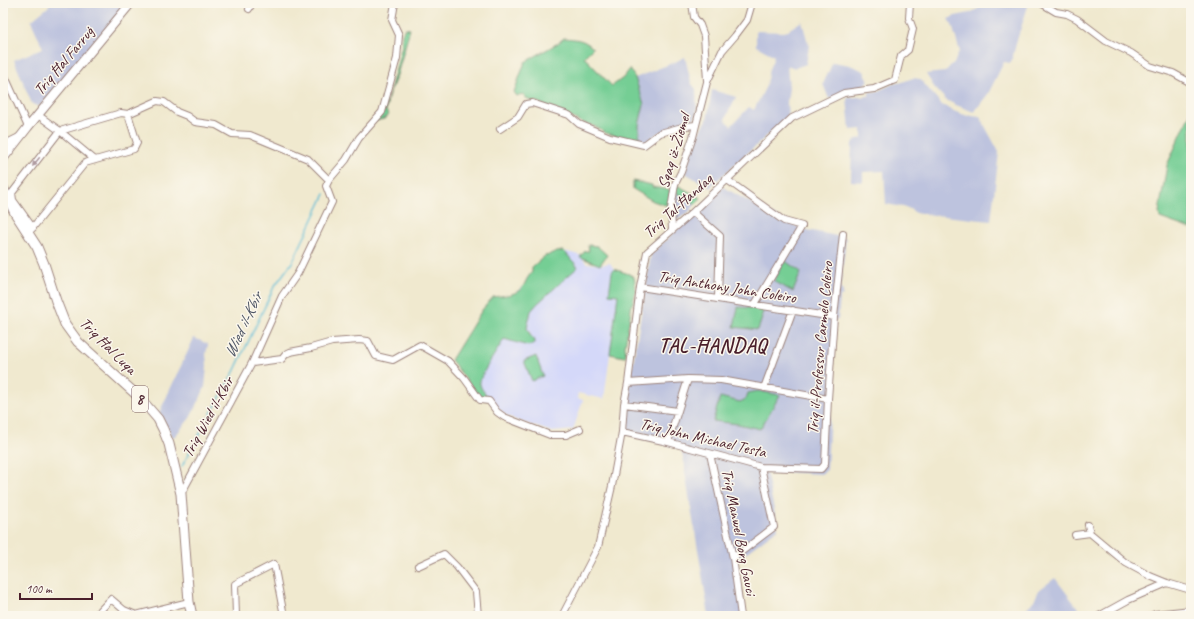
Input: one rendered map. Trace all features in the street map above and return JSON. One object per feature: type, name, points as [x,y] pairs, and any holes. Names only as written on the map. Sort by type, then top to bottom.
[{"type":"highway","name":"Triq Ħal Luqa","points":[[3,188],[15,213]]},
{"type":"highway","name":"Triq Ħal Luqa","points":[[3,200],[30,231],[44,264],[65,324],[83,346],[139,397],[158,419],[170,444],[181,494],[189,602],[192,616]]},
{"type":"main road","name":"Triq Ħal Farruġ","points":[[4,152],[28,127],[131,3]]},
{"type":"street","points":[[249,9],[252,3]]},
{"type":"street","points":[[128,114],[137,143],[134,149],[85,163],[30,231],[12,200],[12,193],[60,131],[121,113],[128,114],[157,101],[164,102],[177,112],[187,116],[195,122],[216,125],[232,134],[250,135],[308,159],[327,183],[346,160],[360,138],[382,112],[397,58],[399,35],[392,20],[395,3]]},
{"type":"street","points":[[692,3],[694,17],[700,25],[704,36],[707,82]]},
{"type":"street","points":[[707,82],[722,51],[747,20],[752,3]]},
{"type":"street","name":"Triq Tal-Ħandaq","points":[[562,616],[598,547],[612,486],[622,432],[624,404],[640,287],[647,252],[693,212],[726,179],[792,118],[844,93],[874,89],[895,80],[901,56],[908,50],[913,29],[908,18],[910,3]]},
{"type":"street","points":[[1041,3],[1056,12],[1067,14],[1077,19],[1106,41],[1132,53],[1150,66],[1173,73],[1191,83]]},
{"type":"street","points":[[3,72],[28,127]]},
{"type":"street","name":"Sqaq iż-Żiemel","points":[[672,229],[671,210],[675,184],[682,172],[707,82]]},
{"type":"street","points":[[500,129],[518,117],[526,104],[532,103],[569,115],[579,124],[610,137],[644,145],[660,134],[686,126],[696,125]]},
{"type":"street","points":[[38,115],[95,160]]},
{"type":"street","points":[[726,179],[784,221],[802,226],[755,304]]},
{"type":"street","name":"Triq Wied il-Kbir","points":[[181,494],[252,364],[282,296],[298,272],[332,202],[327,183]]},
{"type":"street","points":[[693,212],[720,236],[718,299]]},
{"type":"street","name":"Triq il-Professur Carmelo Coleiro","points":[[825,464],[834,316],[843,234]]},
{"type":"street","name":"Triq Anthony John Coleiro","points":[[640,287],[834,316]]},
{"type":"street","points":[[764,388],[793,310]]},
{"type":"street","points":[[252,364],[282,359],[290,352],[332,342],[359,340],[368,341],[376,356],[393,360],[420,345],[448,361],[464,378],[480,400],[489,402],[497,412],[504,417],[550,435],[566,435],[580,429]]},
{"type":"street","points":[[668,442],[688,379]]},
{"type":"street","points":[[628,383],[688,379],[721,380],[828,399]]},
{"type":"street","points":[[624,404],[678,411]]},
{"type":"street","name":"Triq John Michael Testa","points":[[622,432],[668,442],[761,467],[821,469],[825,464]]},
{"type":"street","name":"Triq Manwel Borg Gauci","points":[[710,454],[733,558],[741,616]]},
{"type":"street","points":[[733,558],[774,527],[761,467]]},
{"type":"street","points":[[1088,525],[1090,533],[1126,563],[1150,576],[1191,590]]},
{"type":"street","points":[[1075,535],[1090,533]]},
{"type":"street","points":[[418,566],[444,554],[457,567],[476,592],[478,616]]},
{"type":"street","points":[[236,616],[235,584],[274,564],[284,616]]},
{"type":"street","points":[[1099,616],[1128,600],[1167,583]]},
{"type":"street","points":[[95,616],[111,599],[124,610],[136,615],[189,602]]},
{"type":"street","points":[[1152,616],[1155,614],[1191,610]]},
{"type":"shaded area","points":[[50,3],[128,3],[41,106],[38,106],[32,104],[14,60],[43,48],[31,21],[48,7]]},
{"type":"shaded area","points":[[986,3],[1029,3],[1011,63],[1004,62],[988,94],[974,112],[946,100],[934,87],[926,74],[945,72],[952,64],[954,64],[958,53],[960,52],[952,25],[948,19],[970,13]]},
{"type":"shaded area","points":[[802,21],[809,47],[806,64],[795,68],[787,65],[789,88],[787,102],[788,117],[712,185],[711,188],[685,173],[694,142],[707,120],[712,90],[736,97],[725,119],[731,126],[749,107],[754,110],[766,86],[769,69],[774,57],[756,46],[756,31],[785,32]]},
{"type":"shaded area","points":[[685,57],[691,83],[696,89],[697,113],[692,122],[658,133],[646,142],[639,142],[635,78]]},
{"type":"shaded area","points":[[833,62],[850,65],[864,71],[868,81],[859,90],[829,99],[823,84]]},
{"type":"shaded area","points":[[913,78],[920,79],[942,105],[968,116],[980,117],[999,152],[991,221],[916,213],[908,208],[886,204],[884,171],[863,172],[863,182],[851,181],[852,143],[862,138],[862,129],[850,130],[847,98],[869,96],[869,92],[878,91],[897,82],[900,83]]},
{"type":"shaded area","points":[[723,187],[764,210],[803,229],[846,238],[840,289],[843,291],[843,296],[840,297],[838,320],[835,320],[827,470],[821,474],[766,471],[778,529],[735,561],[744,616],[709,616],[685,465],[681,449],[628,435],[627,401],[651,254]]},
{"type":"shaded area","points":[[675,192],[696,204],[689,212],[677,220],[673,215]]},
{"type":"shaded area","points":[[564,251],[583,256],[586,263],[600,265],[610,263],[614,269],[612,272],[609,294],[618,294],[604,399],[578,393],[577,398],[583,400],[573,430],[552,432],[516,420],[506,415],[481,388],[479,381],[504,339],[535,341],[527,328],[531,311],[537,304],[514,294],[525,284],[527,278],[532,272],[532,267],[552,253]]},
{"type":"shaded area","points":[[194,338],[208,344],[206,354],[207,366],[205,387],[190,418],[175,436],[172,437],[159,413]]},
{"type":"shaded area","points":[[1055,578],[1084,616],[1016,616],[1034,601],[1039,590]]},
{"type":"green space","points":[[405,28],[410,29],[397,75],[388,97],[386,111],[389,115],[384,119],[375,121],[383,114],[396,69],[402,45],[402,34]]},
{"type":"green space","points":[[564,38],[583,41],[593,48],[584,57],[612,86],[623,78],[630,69],[635,78],[644,104],[639,125],[639,142],[606,133],[596,127],[581,122],[537,102],[528,100],[523,94],[517,96],[514,92],[525,62]]},
{"type":"green space","points":[[1191,112],[1191,229],[1160,218],[1159,212],[1167,165]]},
{"type":"green space","points":[[633,181],[652,185],[652,187],[670,190],[670,203],[665,205],[653,201],[633,189]]},
{"type":"green space","points":[[677,185],[701,198],[696,204],[675,192]]},
{"type":"green space","points":[[588,245],[597,246],[607,255],[600,265],[580,257],[585,251],[589,251]]},
{"type":"green space","points":[[564,251],[578,267],[531,311],[527,328],[535,343],[528,346],[504,339],[480,380],[480,384],[484,392],[491,400],[480,398],[451,360],[482,310],[493,297],[515,293],[522,287],[532,272],[532,267],[546,255],[547,256],[552,253]]},
{"type":"green space","points":[[785,261],[801,272],[793,292],[774,281]]},
{"type":"green space","points":[[614,269],[634,277],[635,284],[635,294],[625,346],[626,356],[624,357],[610,354],[618,295],[609,294],[612,272]]},
{"type":"green space","points":[[738,307],[764,309],[758,330],[734,327]]},
{"type":"green space","points":[[536,356],[543,376],[532,381],[524,361]]},
{"type":"green space","points":[[758,391],[780,395],[760,429],[738,424],[713,421],[720,397],[740,402],[746,399],[748,393]]},
{"type":"waterway","name":"Wied il-Kbir","points":[[182,466],[234,372],[274,287],[293,261],[325,194]]},
{"type":"district","name":"TAL-ĦANDAQ","points":[[713,345]]}]
